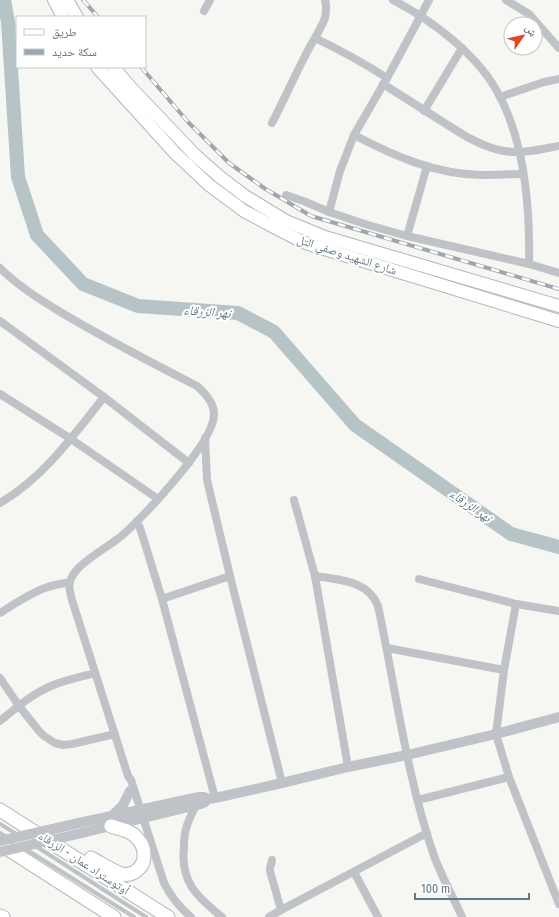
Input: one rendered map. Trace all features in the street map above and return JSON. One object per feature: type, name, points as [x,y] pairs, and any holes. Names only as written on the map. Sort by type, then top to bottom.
[{"type":"highway","name":"أوتوستراد عمان - الزرقاء","points":[[0,810],[168,917]]},
{"type":"highway","points":[[63,849],[83,853],[122,874],[134,873],[142,864],[144,854],[140,842],[136,836],[112,821]]},
{"type":"highway","points":[[0,843],[114,917]]},
{"type":"main road","points":[[54,0],[62,16]]},
{"type":"main road","points":[[67,0],[76,16]]},
{"type":"main road","name":"شارع الشهيد وصفي التل","points":[[98,68],[175,153],[208,185],[244,211],[303,242],[559,321]]},
{"type":"main road","name":"شارع الشهيد وصفي التل","points":[[114,68],[132,90],[196,156],[245,196],[286,221],[325,237],[559,306]]},
{"type":"street","points":[[204,11],[210,0]]},
{"type":"street","points":[[272,123],[325,16],[326,0]]},
{"type":"street","points":[[393,0],[420,15],[462,48],[478,64],[500,97],[508,115],[519,152],[523,174],[529,224],[529,264]]},
{"type":"street","points":[[329,212],[340,171],[354,135],[429,0]]},
{"type":"street","points":[[506,0],[529,14],[559,48]]},
{"type":"street","points":[[520,8],[524,0]]},
{"type":"street","points":[[315,38],[341,50],[369,66],[385,81],[424,111],[475,142],[500,150],[519,152],[559,146]]},
{"type":"street","points":[[424,111],[462,48]]},
{"type":"street","points":[[500,97],[544,82],[559,79]]},
{"type":"street","points":[[354,135],[387,152],[427,166],[458,173],[482,175],[523,174]]},
{"type":"street","points":[[407,236],[427,166]]},
{"type":"street","points":[[286,194],[329,212],[368,225],[407,236],[529,264],[559,273]]},
{"type":"street","points":[[0,268],[51,306],[84,326],[130,352],[197,386],[210,400],[214,414],[213,421],[205,438],[189,462],[158,499],[118,538],[81,566],[75,572],[70,582],[72,600],[128,776],[132,783],[145,848],[144,854]]},
{"type":"street","points":[[0,275],[9,276]]},
{"type":"street","points":[[0,321],[104,397],[189,462]]},
{"type":"street","points":[[0,394],[71,439],[158,499]]},
{"type":"street","points":[[0,503],[24,486],[45,467],[71,439],[104,397]]},
{"type":"street","points":[[205,438],[207,480],[282,783]]},
{"type":"street","points":[[294,500],[315,576],[348,767]]},
{"type":"street","points":[[137,521],[162,599],[211,798]]},
{"type":"street","points":[[162,599],[230,576]]},
{"type":"street","points":[[315,576],[353,583],[368,590],[376,600],[387,648],[407,755],[418,800],[427,833],[438,864],[462,917]]},
{"type":"street","points":[[419,579],[516,604],[559,611]]},
{"type":"street","points":[[0,613],[36,592],[70,582]]},
{"type":"street","points":[[516,604],[504,670],[496,734],[509,777],[559,904]]},
{"type":"street","points":[[387,648],[504,670]]},
{"type":"street","points":[[0,721],[36,694],[50,686],[95,673]]},
{"type":"street","points":[[0,678],[19,706],[44,736],[55,743],[63,745],[72,744],[115,734]]},
{"type":"street","points":[[139,815],[199,797],[211,798],[282,783],[496,734],[559,717]]},
{"type":"street","points":[[128,776],[130,791],[164,883],[169,894],[191,917]]},
{"type":"street","points":[[418,800],[509,777]]},
{"type":"street","points":[[112,821],[123,805],[130,791]]},
{"type":"street","points":[[0,843],[139,815],[196,806],[211,798]]},
{"type":"street","points":[[196,806],[186,829],[183,851],[183,866],[188,881],[196,893],[205,904],[222,917]]},
{"type":"street","points":[[0,852],[80,828]]},
{"type":"street","points":[[269,917],[427,833]]},
{"type":"street","points":[[272,860],[269,867],[281,910]]},
{"type":"street","points":[[354,872],[378,917]]},
{"type":"lane","points":[[0,824],[146,917]]},
{"type":"lane","points":[[0,833],[13,841]]},
{"type":"lane","points":[[19,845],[134,917]]},
{"type":"waterway","name":"نهر الزرقاء","points":[[4,0],[8,22],[18,177],[37,235],[83,284],[138,306],[238,313],[274,332],[355,425],[511,534],[559,547]]},
{"type":"railway","points":[[83,0],[97,16]]},
{"type":"railway","points":[[142,68],[188,122],[229,163],[264,188],[311,216],[559,289]]}]
